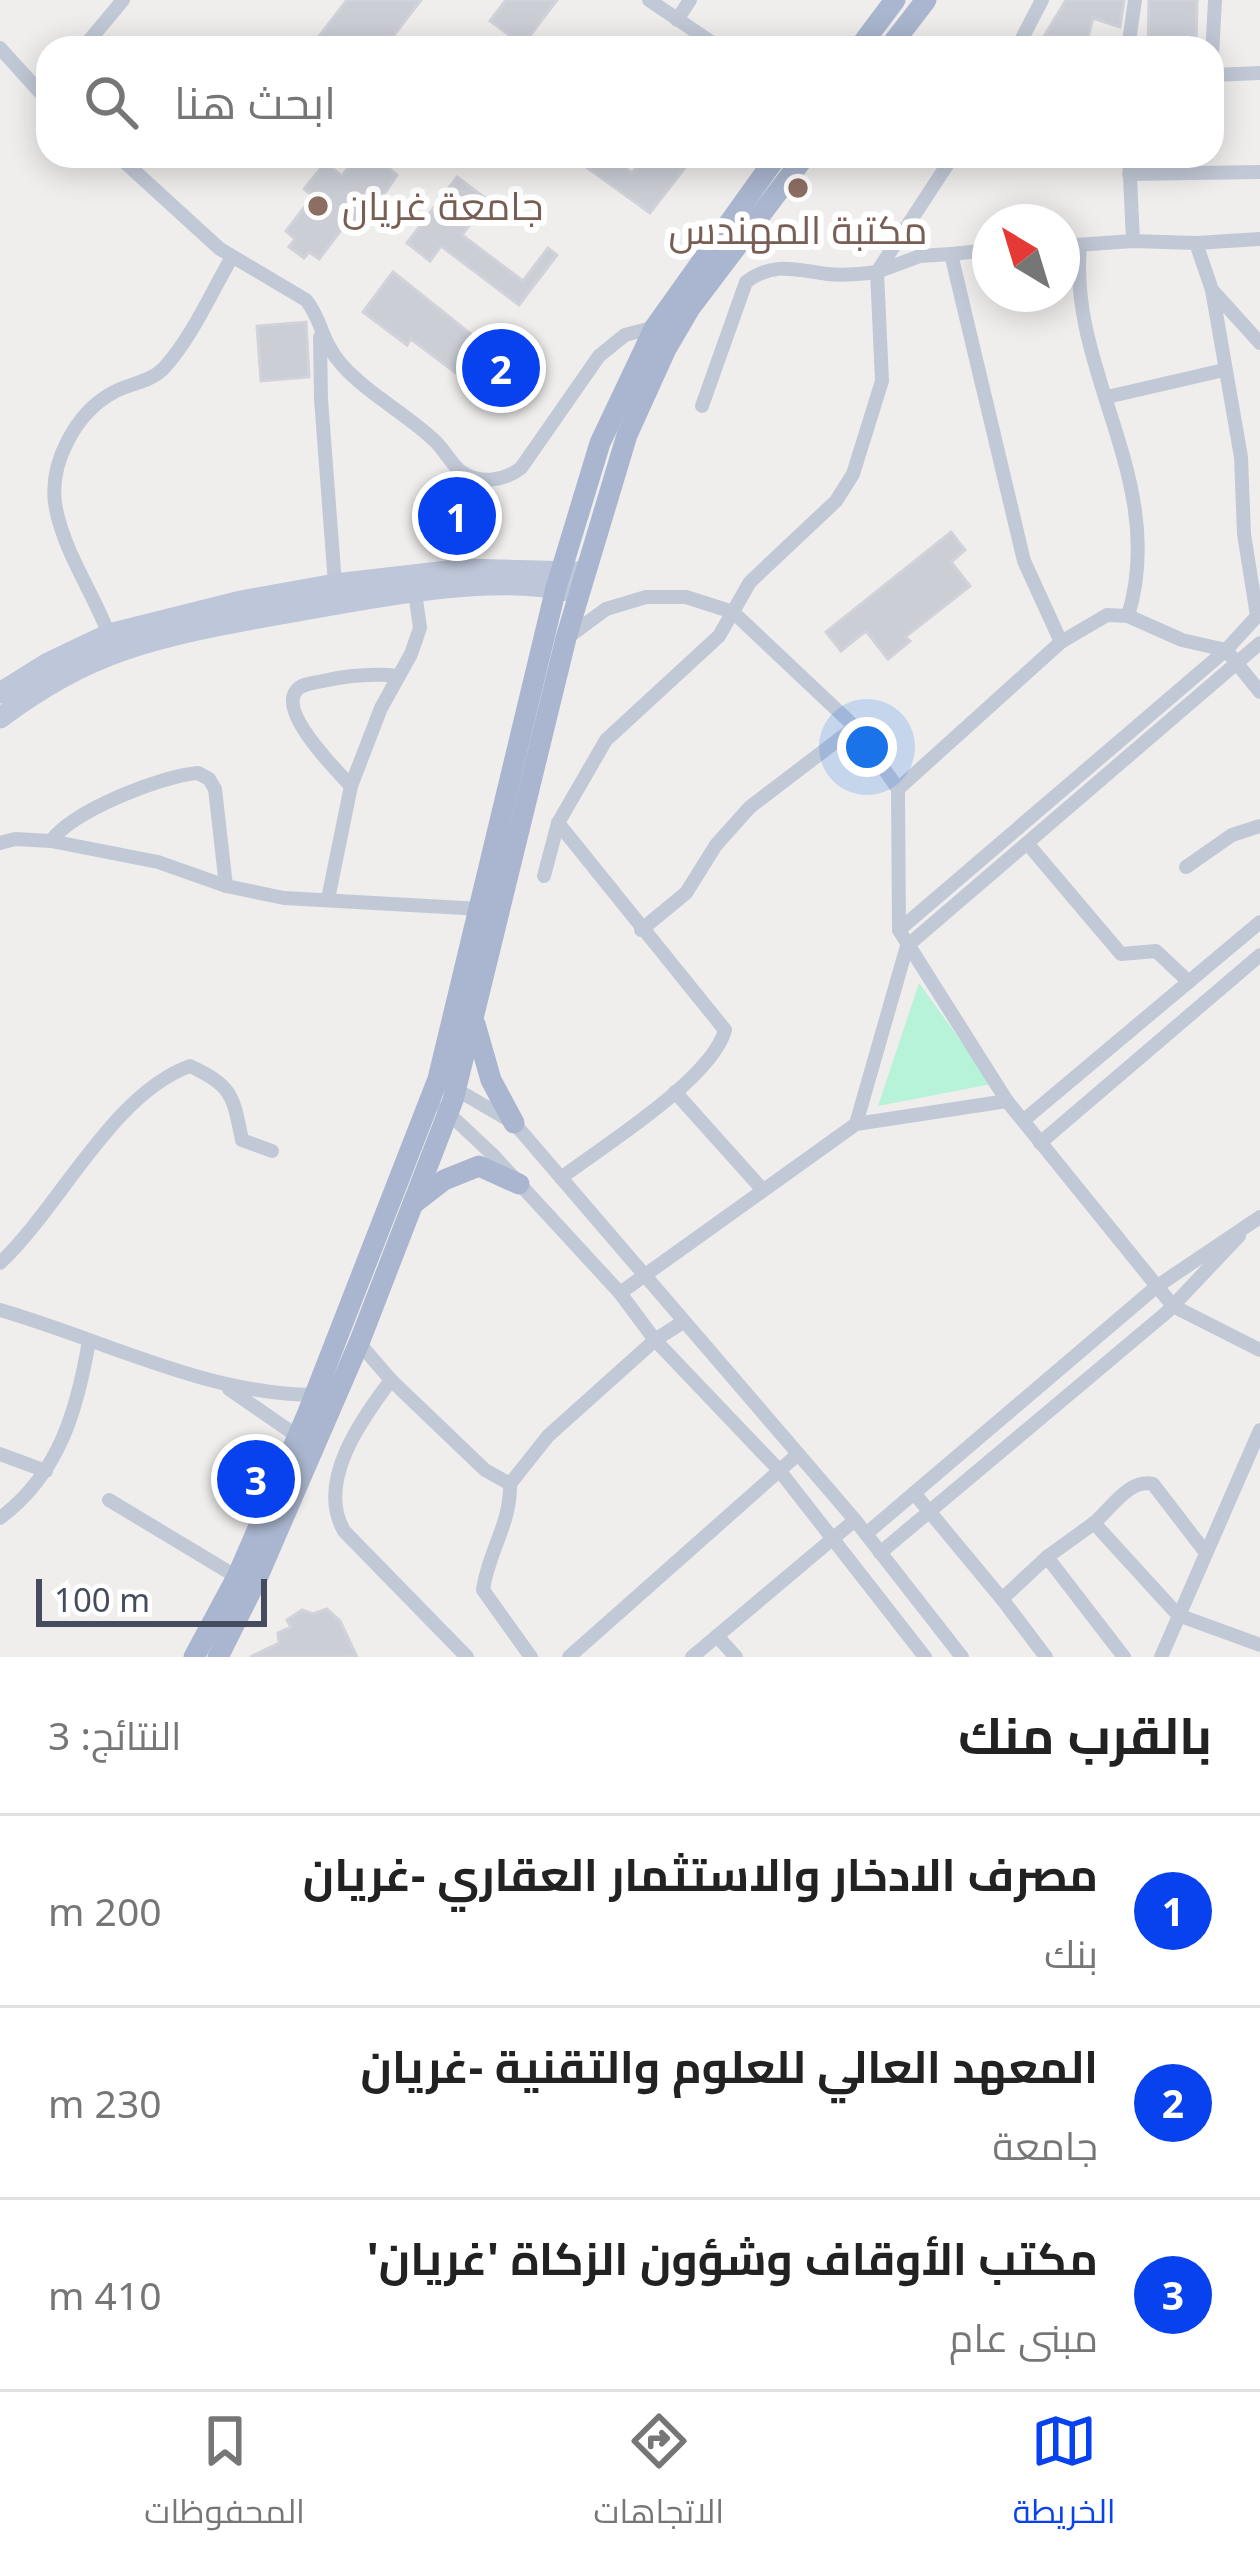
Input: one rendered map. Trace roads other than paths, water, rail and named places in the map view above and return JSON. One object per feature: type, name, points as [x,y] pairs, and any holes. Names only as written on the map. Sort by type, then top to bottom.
[{"type":"main road","points":[[868,36],[895,0]]},
{"type":"main road","points":[[898,36],[926,0]]},
{"type":"main road","points":[[218,1657],[359,1343],[412,1205],[443,1095],[559,578],[616,404],[655,327],[768,168]]},
{"type":"main road","points":[[194,1657],[237,1577],[475,1021],[566,638],[627,435],[666,349],[717,269],[796,168]]},
{"type":"main road","points":[[0,693],[48,663],[241,601],[465,569],[582,583]]},
{"type":"main road","points":[[0,718],[87,665],[112,644],[416,592],[559,578]]},
{"type":"main road","points":[[475,1021],[490,1080],[514,1123]]},
{"type":"main road","points":[[412,1205],[444,1180],[479,1166],[519,1184]]},
{"type":"street","points":[[93,36],[123,0]]},
{"type":"street","points":[[649,0],[702,36]]},
{"type":"street","points":[[677,20],[690,0]]},
{"type":"street","points":[[1023,36],[1042,0]]},
{"type":"street","points":[[1130,36],[1136,0]]},
{"type":"street","points":[[1213,36],[1215,0]]},
{"type":"street","points":[[0,48],[36,87]]},
{"type":"street","points":[[1224,74],[1260,73]]},
{"type":"street","points":[[132,168],[232,257],[306,300],[314,310],[320,335],[335,584]]},
{"type":"street","points":[[544,876],[558,823],[606,740],[719,635],[750,582],[836,501],[854,474],[882,381],[877,272],[945,168]]},
{"type":"street","points":[[1130,168],[1133,241]]},
{"type":"street","points":[[1130,174],[1260,172]]},
{"type":"street","points":[[1080,248],[1133,241],[1260,239]]},
{"type":"street","points":[[856,1124],[908,946],[1231,657],[1258,615],[1245,546],[1241,457],[1212,290],[1196,243]]},
{"type":"street","points":[[701,406],[746,282],[761,270],[877,272],[920,256],[972,252]]},
{"type":"street","points":[[951,254],[1024,561],[1061,642]]},
{"type":"street","points":[[112,644],[66,539],[56,509],[54,478],[90,407],[161,371],[232,257]]},
{"type":"street","points":[[1212,290],[1260,343]]},
{"type":"street","points":[[1080,300],[1118,430],[1140,555],[1128,616]]},
{"type":"street","points":[[320,335],[341,364],[434,440],[461,472],[494,481],[521,468],[599,356],[625,335],[655,327]]},
{"type":"street","points":[[1107,397],[1224,370]]},
{"type":"street","points":[[328,899],[351,786],[381,708],[420,628],[416,592]]},
{"type":"street","points":[[566,638],[607,609],[646,597],[686,597],[733,612],[855,727],[898,789],[899,930],[1007,1101],[1173,1306],[1260,1350]]},
{"type":"street","points":[[898,789],[1061,642],[1107,614],[1128,616],[1231,657],[1260,692]]},
{"type":"street","points":[[899,930],[1231,657],[1260,643]]},
{"type":"street","points":[[351,786],[302,725],[293,700],[296,691],[353,674],[399,676]]},
{"type":"street","points":[[640,930],[686,893],[716,845],[750,807],[855,727]]},
{"type":"street","points":[[51,841],[91,808],[198,773],[214,789],[226,886]]},
{"type":"street","points":[[558,823],[724,1030],[720,1048],[675,1093],[561,1178]]},
{"type":"street","points":[[1186,867],[1232,835],[1260,826]]},
{"type":"street","points":[[0,843],[15,838],[51,841],[158,862],[226,886],[284,898],[482,909]]},
{"type":"street","points":[[1027,843],[1121,954],[1156,951],[1189,982]]},
{"type":"street","points":[[1024,1120],[1260,922]]},
{"type":"street","points":[[1040,1143],[1260,956]]},
{"type":"street","points":[[0,1263],[22,1242],[86,1158],[164,1076],[190,1066],[210,1076],[233,1096],[242,1140],[272,1151]]},
{"type":"street","points":[[675,1093],[762,1189]]},
{"type":"street","points":[[443,1095],[514,1123],[855,1520],[962,1657]]},
{"type":"street","points":[[443,1095],[620,1293],[655,1340],[779,1470],[925,1657]]},
{"type":"street","points":[[620,1293],[856,1124],[1007,1101]]},
{"type":"street","points":[[866,1534],[1156,1287],[1260,1217]]},
{"type":"street","points":[[880,1553],[1173,1306],[1242,1232]]},
{"type":"street","points":[[0,1310],[225,1386],[272,1395],[314,1395]]},
{"type":"street","points":[[531,1657],[483,1590],[506,1525],[510,1484],[548,1436],[655,1340],[683,1322]]},
{"type":"street","points":[[0,1518],[34,1490],[46,1471],[77,1394],[89,1341]]},
{"type":"street","points":[[359,1343],[485,1470],[510,1484]]},
{"type":"street","points":[[391,1380],[356,1430],[333,1493],[333,1513],[344,1531],[467,1657]]},
{"type":"street","points":[[225,1386],[297,1436]]},
{"type":"street","points":[[1161,1657],[1260,1430]]},
{"type":"street","points":[[0,1454],[46,1471]]},
{"type":"street","points":[[577,1654],[797,1455]]},
{"type":"street","points":[[1002,1599],[1144,1481],[1153,1484],[1206,1553]]},
{"type":"street","points":[[914,1493],[1046,1657]]},
{"type":"street","points":[[109,1499],[237,1577]]},
{"type":"street","points":[[692,1657],[855,1520]]},
{"type":"street","points":[[1094,1523],[1178,1615],[1260,1645]]},
{"type":"street","points":[[1048,1557],[1124,1657]]},
{"type":"street","points":[[717,1636],[736,1657]]},
{"type":"place","name":"مكتبة المهندس","points":[[798,188]]},
{"type":"place","name":"جامعة غريان","points":[[318,206]]},
{"type":"place","name":"المعهد العالي للعلوم والتقنية -غريان","points":[[501,368]]},
{"type":"place","name":"مصرف الادخار والاستثمار العقاري -غريان","points":[[457,516]]},
{"type":"place","name":"مكتب الأوقاف وشؤون الزكاة 'غريان'","points":[[256,1479]]}]
